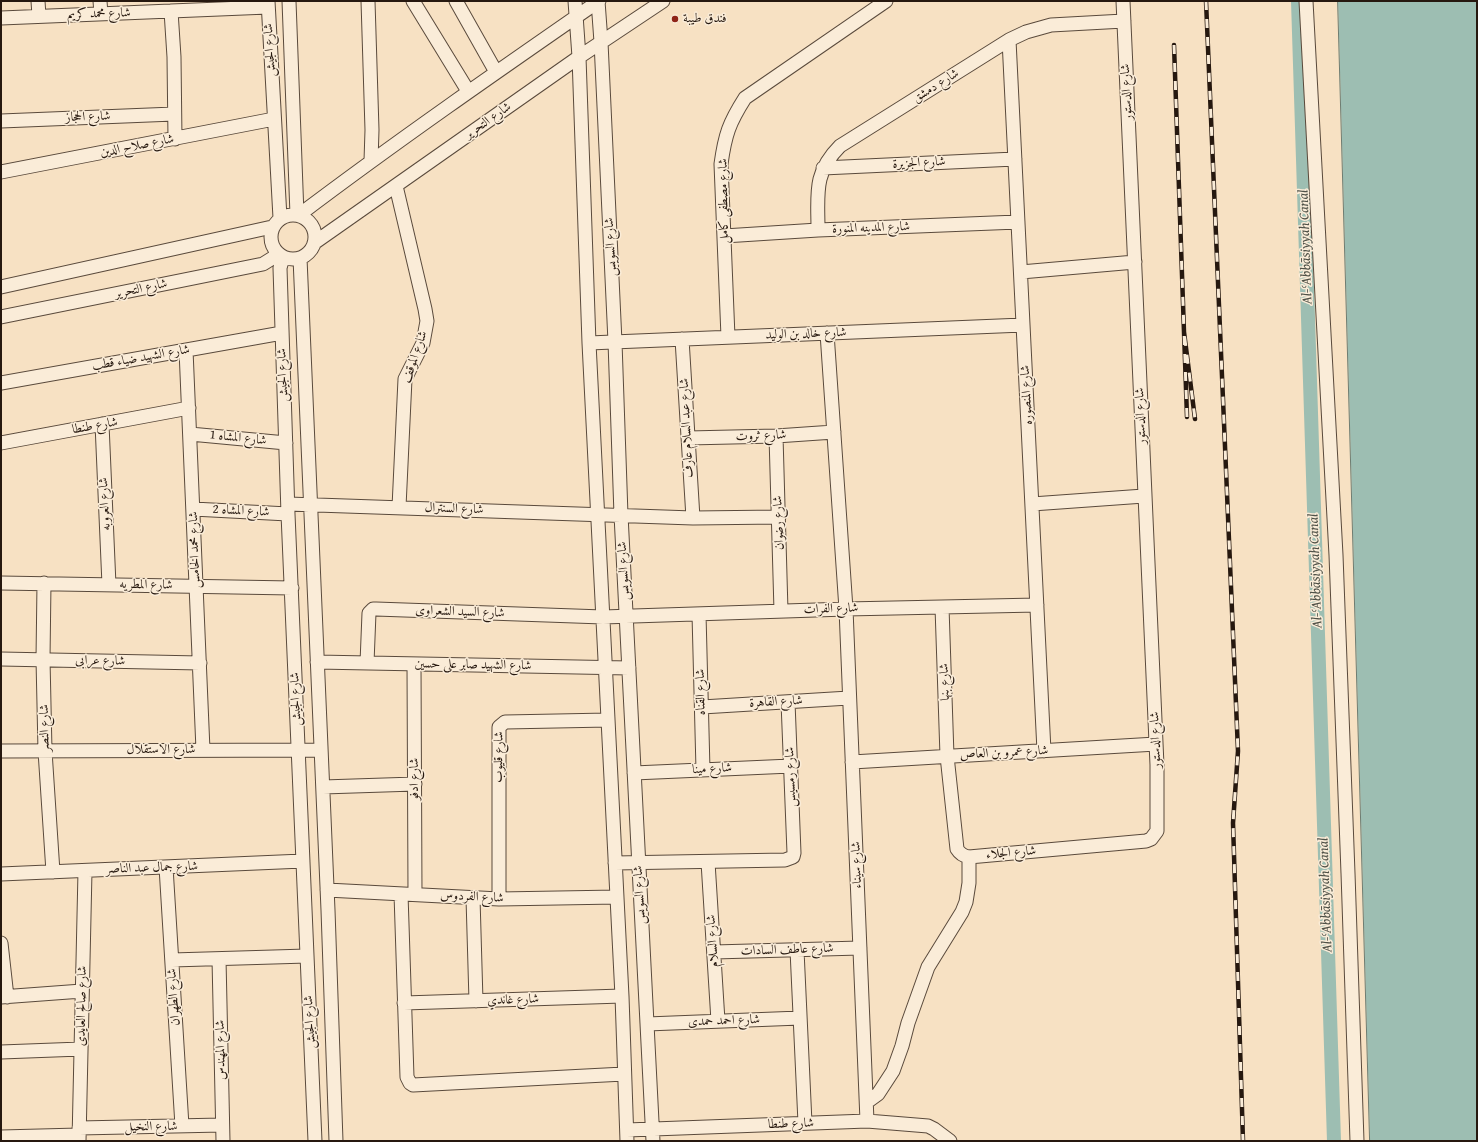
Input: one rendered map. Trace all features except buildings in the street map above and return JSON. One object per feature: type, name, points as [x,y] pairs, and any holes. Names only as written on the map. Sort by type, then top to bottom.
[{"type":"street","points":[[38,1],[39,16]]},
{"type":"street","name":"شارع الجيش","points":[[289,1],[298,215]]},
{"type":"street","points":[[368,1],[372,130],[371,161]]},
{"type":"street","points":[[413,1],[468,91]]},
{"type":"street","points":[[456,1],[496,72]]},
{"type":"street","name":"شارع السويس","points":[[575,1],[579,57],[589,343],[622,996],[627,1135]]},
{"type":"street","points":[[298,215],[468,91],[598,1]]},
{"type":"street","name":"شارع السويس","points":[[598,1],[615,342],[621,515],[653,1135]]},
{"type":"street","name":"شارع التحرير","points":[[314,243],[579,57],[663,1]]},
{"type":"street","name":"شارع مصطفى كامل","points":[[728,337],[721,164],[724,140],[732,118],[745,98],[886,1]]},
{"type":"street","name":"شارع الدستور","points":[[1124,1],[1144,496],[1156,744],[1157,831]]},
{"type":"street","points":[[1306,1],[1336,555],[1349,881],[1357,1141]]},
{"type":"street","name":"شارع محمد كريم","points":[[1,18],[39,16],[100,7],[171,11],[198,6],[268,4]]},
{"type":"street","name":"شارع الجيش","points":[[268,4],[274,119],[276,223],[270,239],[275,250],[281,255],[280,268],[288,509],[315,1141]]},
{"type":"street","points":[[171,11],[174,57],[175,139]]},
{"type":"street","name":"شارع دمشق","points":[[818,230],[818,189],[820,178],[823,168],[830,155],[840,146],[1009,40],[1026,32],[1051,25],[1124,21]]},
{"type":"street","name":"شارع المنصوره","points":[[1009,40],[1044,750]]},
{"type":"street","name":"شارع الحجاز","points":[[1,121],[174,114]]},
{"type":"street","name":"شارع صلاح الدين","points":[[1,172],[274,119]]},
{"type":"street","name":"شارع الجزيرة","points":[[823,168],[1016,159]]},
{"type":"street","name":"شارع الموقف","points":[[396,186],[427,321],[422,343],[405,379],[399,507]]},
{"type":"street","points":[[1,287],[276,223],[285,215],[298,215],[306,218],[311,223],[315,236],[314,243],[309,252],[300,258],[288,259],[281,255]]},
{"type":"street","name":"شارع المدينه المنورة","points":[[724,236],[818,230],[1018,222]]},
{"type":"street","name":"شارع التحرير","points":[[1,317],[262,264],[281,255]]},
{"type":"street","name":"شارع الجيش","points":[[300,258],[323,787],[336,1141]]},
{"type":"street","points":[[1021,272],[1135,262]]},
{"type":"street","name":"شارع خالد بن الوليد","points":[[589,343],[1023,325]]},
{"type":"street","name":"شارع الشهيد ضياء قطب","points":[[1,383],[282,333]]},
{"type":"street","name":"شارع سيناء","points":[[827,333],[846,609],[867,1121]]},
{"type":"street","name":"شارع عبد السلام عارف","points":[[682,339],[693,518]]},
{"type":"street","name":"شارع محمد الخامس","points":[[186,350],[203,750]]},
{"type":"street","name":"شارع طنطا","points":[[1,443],[189,408]]},
{"type":"street","name":"شارع العروبه","points":[[102,424],[109,584]]},
{"type":"street","name":"شارع ثروت","points":[[688,438],[776,436],[834,432]]},
{"type":"street","name":"شارع المشاه 1","points":[[190,434],[286,443]]},
{"type":"street","name":"شارع رضوان","points":[[776,436],[781,611]]},
{"type":"street","points":[[1032,504],[1144,496]]},
{"type":"street","name":"شارع السنترال","points":[[288,509],[311,504],[693,518],[779,517]]},
{"type":"street","name":"شارع المشاه 2","points":[[193,509],[288,509]]},
{"type":"street","name":"شارع المطريه","points":[[1,583],[292,588]]},
{"type":"street","name":"شارع النصر","points":[[44,583],[43,660],[45,751],[53,872]]},
{"type":"street","name":"شارع الفرات","points":[[603,617],[846,609],[1037,605]]},
{"type":"street","name":"شارع بنها","points":[[942,607],[947,756]]},
{"type":"street","name":"شارع السيد الشعراوى","points":[[367,663],[368,616],[373,609],[603,617]]},
{"type":"street","name":"شارع القناه","points":[[700,614],[703,770]]},
{"type":"street","name":"شارع عرابى","points":[[1,659],[200,663]]},
{"type":"street","name":"شارع الشهيد صابر على حسين","points":[[317,662],[629,668]]},
{"type":"street","name":"شارع ادفو","points":[[414,664],[415,894]]},
{"type":"street","name":"شارع القاهرة","points":[[702,707],[850,698]]},
{"type":"street","name":"شارع رمسيس","points":[[708,862],[785,860],[792,857],[794,853],[788,702]]},
{"type":"street","name":"شارع قليوب","points":[[499,899],[499,727],[505,722],[608,720]]},
{"type":"street","name":"شارع عمرو بن العاص","points":[[852,762],[1156,744]]},
{"type":"street","name":"شارع الاستقلال","points":[[1,751],[321,750]]},
{"type":"street","name":"شارع الجلاء","points":[[947,756],[957,849],[959,853],[964,856],[969,857],[1146,841],[1151,839],[1157,831]]},
{"type":"street","name":"شارع مينا","points":[[634,773],[791,766]]},
{"type":"street","points":[[323,787],[415,784]]},
{"type":"street","points":[[867,1102],[878,1094],[893,1071],[928,967],[962,912],[966,902],[969,883],[969,857]]},
{"type":"street","name":"شارع جمال عبد الناصر","points":[[1,874],[303,861]]},
{"type":"street","points":[[615,863],[708,862]]},
{"type":"street","name":"شارع السلام","points":[[708,862],[718,1021]]},
{"type":"street","name":"شارع الطهران","points":[[166,867],[182,1126]]},
{"type":"street","name":"شارع صالح العايدى","points":[[79,1135],[85,871]]},
{"type":"street","name":"شارع الفردوس","points":[[327,890],[499,899],[617,897]]},
{"type":"street","points":[[400,894],[408,1081],[413,1085],[624,1074]]},
{"type":"street","points":[[473,898],[476,1001]]},
{"type":"street","points":[[305,912],[328,910]]},
{"type":"street","points":[[1,943],[4,997],[82,992]]},
{"type":"street","name":"شارع عاطف السادات","points":[[714,952],[860,948]]},
{"type":"street","points":[[797,950],[805,1123]]},
{"type":"street","points":[[172,960],[307,956]]},
{"type":"street","name":"شارع المهندس","points":[[219,959],[223,1141]]},
{"type":"street","name":"شارع غاندي","points":[[404,1003],[622,996]]},
{"type":"street","name":"شارع احمد حمدى","points":[[647,1024],[800,1018]]},
{"type":"street","points":[[1,1052],[81,1049]]},
{"type":"street","name":"شارع طنطا","points":[[627,1135],[653,1135],[805,1123],[867,1121],[928,1126],[950,1141]]},
{"type":"street","name":"شارع النخيل","points":[[1,1138],[79,1135],[182,1126],[222,1126]]},
{"type":"water","points":[[1338,1],[1477,1],[1477,1141],[1370,1141]]},
{"type":"waterway","name":"Al-ʿAbbāsiyyah Canal","points":[[1298,1],[1334,1141]]},
{"type":"railway","points":[[1206,1],[1238,751],[1233,823],[1243,1141]]},
{"type":"railway","points":[[1174,45],[1184,332]]},
{"type":"railway","points":[[1187,417],[1184,332],[1195,419]]},
{"type":"place","name":"فندق طيبة","points":[[675,19]]}]
